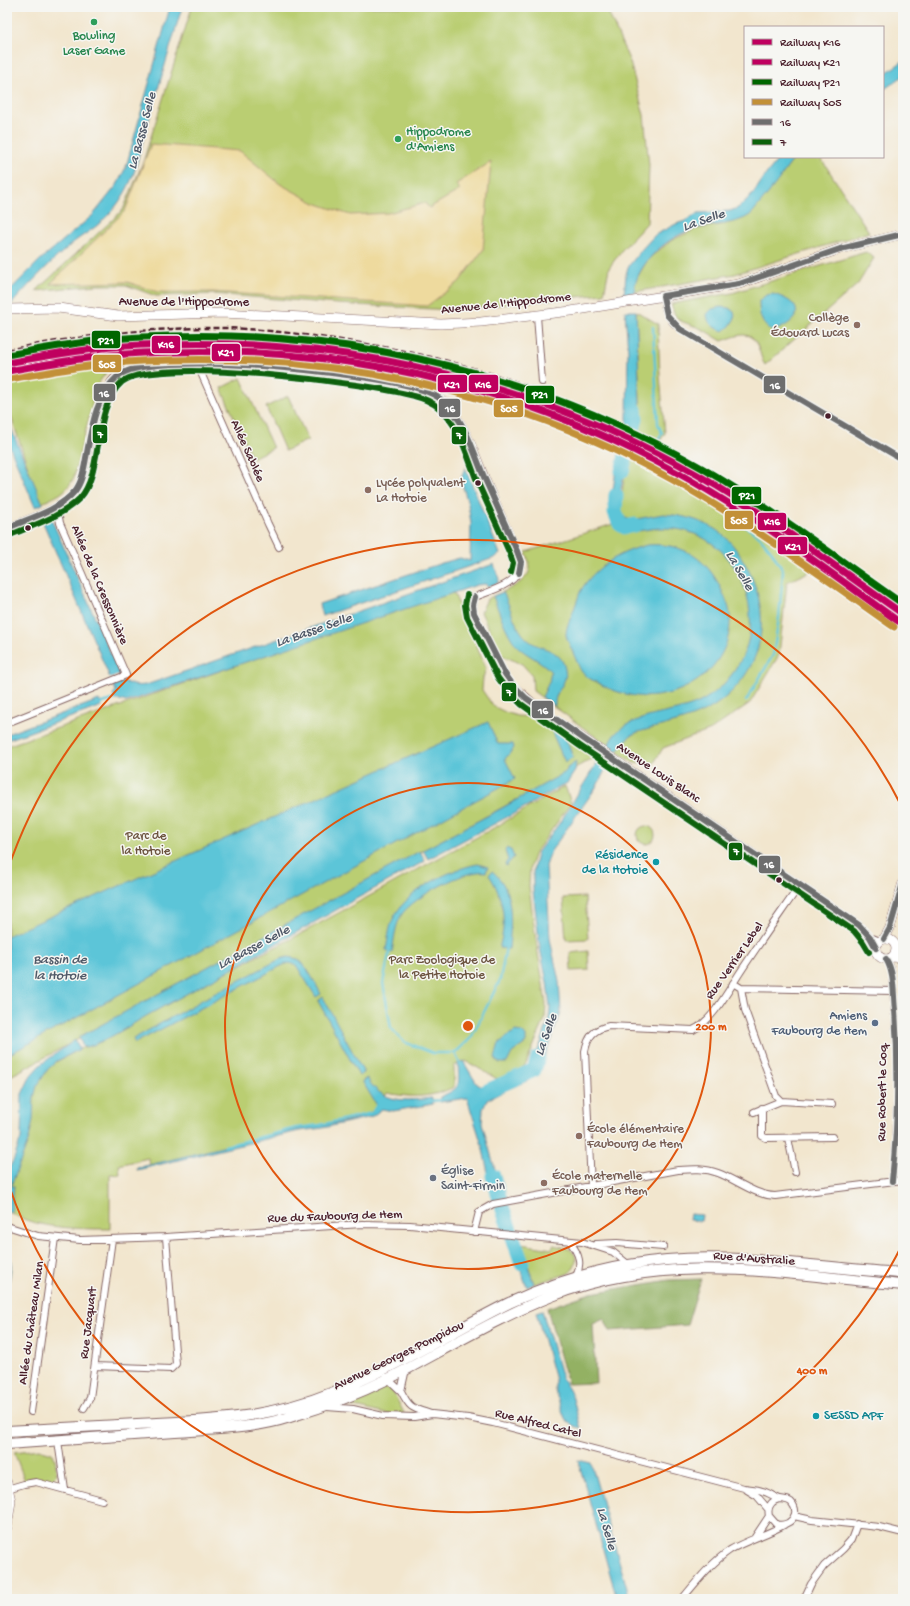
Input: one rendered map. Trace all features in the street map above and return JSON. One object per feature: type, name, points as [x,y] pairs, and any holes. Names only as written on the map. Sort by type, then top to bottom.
[{"type":"main road","name":"Avenue de l'Hippodrome","points":[[7,309],[58,308],[111,315],[222,313],[441,324],[481,322],[536,316],[739,284],[840,249],[903,234]]},
{"type":"main road","points":[[903,883],[890,928],[878,956],[903,958]]},
{"type":"main road","points":[[885,942],[896,951],[889,958]]},
{"type":"main road","name":"Avenue Louis Blanc","points":[[885,942],[903,953]]},
{"type":"main road","name":"Rue d'Australie","points":[[597,1272],[674,1258],[724,1258],[903,1273]]},
{"type":"main road","name":"Rue d'Australie","points":[[604,1280],[625,1275],[654,1271],[699,1268],[763,1272],[903,1285]]},
{"type":"main road","name":"Avenue Georges Pompidou","points":[[7,1444],[242,1427],[287,1418],[324,1407],[384,1375],[510,1303],[575,1278],[597,1272]]},
{"type":"main road","name":"Avenue Georges Pompidou","points":[[7,1431],[239,1418],[282,1410],[384,1375],[406,1369],[520,1310],[553,1295],[604,1280]]},
{"type":"main road","points":[[7,1526],[8,1512],[11,1501],[8,1486]]},
{"type":"street","points":[[663,296],[669,320],[680,329],[903,460]]},
{"type":"street","points":[[536,316],[542,382]]},
{"type":"street","points":[[7,528],[59,504],[72,494],[78,487],[83,475],[101,398],[110,382],[123,371],[142,366],[197,364]]},
{"type":"street","name":"Allée Sablée","points":[[197,364],[279,547]]},
{"type":"street","name":"Avenue Louis Blanc","points":[[197,364],[260,366],[315,371],[422,390],[439,398],[445,403],[457,418],[475,453],[521,562],[519,573],[503,586],[475,597],[473,605],[474,613],[496,659],[513,685],[526,698],[584,739],[800,885],[859,926],[870,937],[885,942]]},
{"type":"street","name":"Allée de la Cressonnière","points":[[7,723],[126,675],[60,523],[58,512],[59,504]]},
{"type":"street","name":"Rue Verrier Lebel","points":[[591,1186],[585,1051],[588,1040],[592,1034],[597,1029],[609,1026],[693,1030],[700,1027],[706,1021],[733,983],[800,885]]},
{"type":"street","name":"Rue Robert le Coq","points":[[889,958],[893,991],[901,1102],[892,1181]]},
{"type":"street","points":[[733,983],[741,988],[893,991]]},
{"type":"street","points":[[741,988],[745,1010],[773,1089],[776,1096],[781,1101]]},
{"type":"street","points":[[754,1112],[781,1101],[832,1104]]},
{"type":"street","points":[[762,1108],[762,1136],[766,1138],[833,1137]]},
{"type":"street","points":[[788,1138],[795,1172]]},
{"type":"street","points":[[629,1265],[613,1252],[593,1244],[474,1232],[479,1212],[493,1204],[678,1170],[695,1169],[719,1173],[764,1195],[775,1196],[903,1180]]},
{"type":"street","name":"Rue du Faubourg de Hem","points":[[10,1228],[38,1236],[80,1240],[112,1240],[374,1224],[410,1225],[474,1232]]},
{"type":"street","points":[[95,1366],[171,1369],[176,1364],[166,1237]]},
{"type":"street","name":"Allée du Château Milan","points":[[31,1412],[55,1238]]},
{"type":"street","name":"Rue Jacquart","points":[[84,1408],[90,1398],[112,1240]]},
{"type":"street","points":[[570,1242],[579,1257],[578,1272],[575,1278]]},
{"type":"street","points":[[593,1244],[617,1243],[663,1247]]},
{"type":"street","points":[[401,1391],[406,1369]]},
{"type":"street","points":[[384,1375],[401,1391],[412,1408],[432,1414]]},
{"type":"street","name":"Rue Alfred Catel","points":[[324,1407],[353,1409],[384,1416],[414,1417],[432,1414],[468,1418],[493,1423],[744,1488],[763,1491],[779,1499]]},
{"type":"street","points":[[58,1441],[65,1490]]},
{"type":"street","points":[[8,1486],[36,1482],[102,1500]]},
{"type":"street","name":"Rue Alfred Catel","points":[[744,1488],[757,1496],[768,1512]]},
{"type":"street","points":[[682,1599],[713,1563],[731,1550],[755,1537],[767,1534],[790,1522],[795,1512],[792,1503],[784,1499],[779,1499],[772,1502],[755,1537]]},
{"type":"street","points":[[768,1512],[776,1524],[784,1525]]},
{"type":"street","points":[[794,1516],[812,1520],[879,1527],[903,1533]]},
{"type":"street","points":[[804,1599],[811,1584],[824,1566],[851,1540],[857,1524]]},
{"type":"green space","name":"Hippodrome d'Amiens","points":[[192,7],[606,7],[630,62],[644,115],[649,165],[647,223],[621,251],[609,268],[604,294],[452,310],[338,304],[214,294],[156,296],[126,285],[96,285],[36,291],[123,210],[143,162]]},
{"type":"green space","points":[[794,158],[821,158],[869,232],[735,274],[634,292],[635,281],[648,259],[672,240],[696,229],[726,224],[783,173]]},
{"type":"green space","points":[[866,252],[874,258],[858,284],[765,365],[755,341],[751,337],[743,335],[722,341],[701,329],[679,320],[671,304],[732,293]]},
{"type":"green space","points":[[636,311],[658,324],[660,376],[665,433],[660,441],[637,430],[641,425]]},
{"type":"green space","points":[[121,352],[122,360],[109,369],[100,381],[94,398],[74,477],[71,483],[64,491],[40,504],[7,404],[7,370]]},
{"type":"green space","points":[[241,378],[273,448],[252,458],[221,388]]},
{"type":"green space","points":[[288,396],[308,440],[285,451],[266,407]]},
{"type":"green space","points":[[634,444],[654,455],[649,463],[714,499],[817,568],[787,582],[779,655],[750,703],[711,730],[663,748],[652,766],[645,761],[634,763],[533,691],[532,675],[522,664],[501,655],[481,612],[487,599],[519,583],[528,574],[530,566],[526,552],[616,523],[629,454],[632,445]]},
{"type":"green space","name":"Parc de la Hotoie","points":[[452,589],[486,668],[482,690],[493,706],[517,716],[537,717],[595,757],[7,1078],[7,746]]},
{"type":"green space","name":"Parc Zoologique de la Petite Hotoie","points":[[565,786],[571,803],[535,853],[530,867],[529,886],[546,1003],[545,1019],[526,1064],[517,1073],[499,1080],[466,1061],[454,1066],[454,1087],[446,1091],[421,1096],[405,1096],[387,1093],[371,1114],[150,1165],[148,1158],[119,1165],[120,1175],[110,1174],[110,1229],[57,1227],[29,1221],[7,1210],[7,1200],[35,1086],[47,1069],[54,1063],[291,939],[499,825]]},
{"type":"green space","points":[[646,826],[650,827],[654,831],[654,839],[650,843],[646,844],[642,843],[638,839],[637,835],[638,831],[642,827]]},
{"type":"green space","points":[[585,897],[588,939],[566,940],[563,898]]},
{"type":"green space","points":[[588,951],[589,970],[571,971],[570,953]]},
{"type":"green space","points":[[521,1244],[552,1249],[553,1245],[569,1249],[575,1255],[575,1265],[567,1274],[534,1284]]},
{"type":"green space","points":[[701,1279],[687,1325],[610,1331],[604,1319],[593,1324],[596,1383],[568,1384],[547,1308],[591,1293],[669,1280]]},
{"type":"green space","points":[[386,1386],[391,1388],[404,1413],[391,1415],[384,1414],[350,1407],[347,1404]]},
{"type":"green space","points":[[39,1449],[52,1453],[55,1458],[57,1474],[52,1479],[34,1479],[25,1481],[14,1452]]},
{"type":"sand","points":[[151,144],[240,151],[280,184],[315,203],[350,215],[388,213],[425,203],[429,208],[460,190],[456,184],[491,162],[483,250],[459,282],[427,306],[213,292],[158,292],[127,282],[50,284],[125,211]]},
{"type":"water","name":"La Basse Selle","points":[[170,7],[182,7],[137,164],[126,191],[108,215],[59,255],[7,309],[7,294],[12,288],[40,260],[93,215],[117,185],[126,167]]},
{"type":"water","points":[[903,61],[903,76],[884,89],[884,74]]},
{"type":"water","points":[[779,158],[794,158],[768,194],[751,214],[738,221],[697,228],[676,237],[665,244],[647,261],[636,281],[634,292],[624,295],[628,267],[655,235],[676,224],[688,220],[698,213],[730,211],[738,208],[753,194]]},
{"type":"water","points":[[773,294],[791,302],[796,309],[796,313],[791,322],[772,331],[765,325],[761,318],[759,301],[766,295]]},
{"type":"water","points":[[720,307],[729,308],[734,312],[735,318],[730,326],[724,331],[712,326],[707,318],[707,314],[712,309]]},
{"type":"water","points":[[625,311],[636,311],[641,425],[637,430],[630,427],[627,419],[628,351]]},
{"type":"water","points":[[7,419],[43,504],[35,507],[7,440]]},
{"type":"water","points":[[620,450],[629,454],[619,496],[620,514],[613,517],[613,492]]},
{"type":"water","points":[[465,467],[500,554],[494,558],[322,616],[319,604],[442,563],[460,558],[470,561],[471,523],[468,504],[461,480]]},
{"type":"water","points":[[663,514],[682,516],[707,525],[724,536],[741,557],[755,586],[759,602],[761,619],[757,652],[750,668],[740,682],[717,704],[684,720],[635,733],[630,736],[616,752],[608,747],[613,736],[623,728],[648,717],[689,707],[706,699],[720,688],[728,680],[739,664],[749,637],[750,615],[747,597],[742,581],[734,566],[724,554],[711,543],[697,535],[681,530],[663,528],[621,531],[616,528],[613,522],[623,517],[631,520]]},
{"type":"water","points":[[50,516],[120,674],[110,678],[42,520]]},
{"type":"water","points":[[647,545],[660,545],[684,550],[703,563],[717,581],[728,604],[730,629],[727,641],[716,662],[699,680],[677,691],[646,697],[617,692],[585,675],[582,672],[568,642],[566,632],[580,592],[593,575],[600,568],[618,556]]},
{"type":"water","name":"La Basse Selle","points":[[494,564],[499,579],[498,583],[488,586],[485,584],[477,585],[126,702],[116,700],[113,694],[116,691],[113,684],[123,680],[134,685],[146,685]]},
{"type":"water","points":[[503,592],[519,629],[527,639],[538,646],[555,653],[563,662],[566,674],[555,700],[555,706],[542,697],[549,682],[551,672],[543,664],[516,645],[503,622],[493,596]]},
{"type":"water","points":[[99,700],[102,706],[7,740],[7,734]]},
{"type":"water","name":"Bassin de la Hotoie","points":[[488,722],[498,744],[513,744],[514,748],[505,759],[515,779],[8,1055],[7,936]]},
{"type":"water","points":[[553,728],[565,737],[572,754],[573,757],[565,762],[553,735]]},
{"type":"water","points":[[601,756],[609,762],[597,786],[551,851],[546,866],[550,939],[559,982],[561,1012],[537,1073],[531,1078],[526,1070],[533,1062],[541,1043],[549,1019],[550,1007],[547,982],[540,948],[533,891],[533,872],[537,853],[561,821]]},
{"type":"water","points":[[576,762],[575,771],[567,783],[513,814],[428,859],[423,850],[564,773],[567,768]]},
{"type":"water","points":[[506,848],[511,850],[514,857],[506,866],[505,864],[508,860],[505,851]]},
{"type":"water","name":"La Basse Selle","points":[[420,851],[425,861],[97,1044],[83,1047],[79,1037]]},
{"type":"water","points":[[478,864],[488,867],[486,872],[477,872],[454,879],[428,893],[408,907],[402,914],[398,923],[392,953],[386,950],[391,923],[401,906],[410,897],[431,882],[443,876]]},
{"type":"water","points":[[492,871],[505,887],[508,896],[511,917],[509,949],[499,948],[503,929],[503,910],[498,892],[489,875]]},
{"type":"water","points":[[288,957],[301,961],[311,975],[321,994],[316,997],[296,965],[289,963],[135,1043],[133,1039],[202,1000],[280,959]]},
{"type":"water","points":[[323,997],[364,1073],[359,1076],[318,1001]]},
{"type":"water","points":[[515,1031],[522,1032],[526,1036],[526,1043],[512,1053],[507,1063],[499,1063],[495,1058],[499,1043]]},
{"type":"water","points":[[75,1040],[80,1049],[57,1061],[48,1069],[37,1086],[34,1097],[33,1120],[29,1139],[11,1186],[14,1186],[11,1213],[7,1212],[7,1172],[14,1159],[21,1138],[22,1094],[31,1075],[40,1065]]},
{"type":"water","points":[[463,1061],[477,1084],[482,1087],[503,1080],[506,1090],[487,1100],[483,1109],[482,1123],[502,1194],[493,1196],[482,1145],[467,1098],[440,1102],[440,1097],[452,1091],[458,1085],[458,1063]]},
{"type":"water","points":[[523,1072],[529,1080],[508,1089],[505,1079]]},
{"type":"water","points":[[367,1078],[380,1093],[387,1097],[404,1100],[432,1098],[433,1104],[393,1111],[382,1109],[371,1117],[323,1128],[299,1131],[137,1170],[137,1168],[258,1138],[298,1129],[338,1123],[368,1114],[375,1109],[376,1104],[362,1081]]},
{"type":"water","points":[[508,1209],[514,1229],[504,1228],[498,1211]]},
{"type":"water","points":[[690,1214],[702,1215],[701,1221],[689,1220]]},
{"type":"water","points":[[7,1233],[9,1234],[9,1260],[12,1261],[7,1297]]},
{"type":"water","points":[[509,1243],[521,1244],[534,1284],[527,1287]]},
{"type":"water","points":[[542,1310],[562,1378],[572,1395],[581,1429],[566,1421],[555,1391],[555,1380],[536,1312]]},
{"type":"water","points":[[578,1460],[591,1463],[630,1599],[617,1599]]},
{"type":"waterway","points":[[653,327],[658,424],[662,433],[645,465],[711,502],[759,536],[772,552],[783,571],[779,618],[773,655],[746,701]]},
{"type":"waterway","name":"La Selle","points":[[622,471],[636,419],[635,409]]},
{"type":"waterway","name":"La Selle","points":[[616,495],[615,512],[620,524],[625,527],[635,525]]},
{"type":"waterway","points":[[100,704],[118,698]]},
{"type":"waterway","points":[[455,1053],[471,1038],[500,980],[506,947]]},
{"type":"waterway","points":[[390,949],[383,983],[391,1028],[404,1042],[433,1053],[455,1053],[460,1064]]},
{"type":"waterway","name":"La Selle","points":[[485,1092],[534,1070],[538,1058]]},
{"type":"waterway","points":[[429,1101],[442,1100]]},
{"type":"waterway","points":[[225,1146],[296,1128],[320,1125],[372,1113],[376,1106]]},
{"type":"waterway","name":"La Selle","points":[[493,1176],[504,1213],[522,1263]]},
{"type":"railway","points":[[7,350],[105,334],[155,330],[236,328],[334,339],[406,351],[459,364],[505,378],[563,399],[620,424],[675,452],[754,498],[903,602]]},
{"type":"rail line","name":"P21","points":[[7,355],[90,341],[141,337],[212,336],[282,339],[352,347],[420,359],[487,376],[553,398],[618,425],[682,457],[711,473],[767,509],[903,604]]},
{"type":"rail line","name":"K16","points":[[7,363],[90,349],[141,345],[212,344],[281,347],[350,355],[418,367],[484,384],[550,406],[614,433],[678,464],[707,480],[764,516],[903,614]]},
{"type":"rail line","name":"K21","points":[[8,371],[91,357],[142,353],[212,352],[281,355],[349,362],[416,374],[482,391],[548,413],[611,440],[674,471],[732,505],[816,562],[898,621]]},
{"type":"rail line","name":"S05","points":[[10,379],[92,365],[142,361],[211,360],[280,363],[348,370],[415,382],[481,399],[546,421],[609,448],[671,479],[757,531],[894,627]]},
{"type":"transit line","name":"16","points":[[663,296],[739,284],[840,249],[903,234]]},
{"type":"transit line","name":"16","points":[[663,296],[667,315],[680,329],[903,460]]},
{"type":"transit line","name":"16","points":[[7,528],[52,509],[75,491],[82,475],[92,426],[99,404],[104,394],[117,377],[137,368],[171,364],[262,366],[310,370],[392,382],[424,390],[435,395],[452,410],[468,437],[517,551],[521,562],[519,573]]},
{"type":"transit line","name":"7","points":[[10,535],[56,515],[73,505],[80,498],[87,487],[92,473],[106,407],[113,393],[122,382],[142,375],[175,371],[264,374],[311,379],[390,391],[421,398],[439,408],[458,432],[477,481],[510,554],[513,563],[511,572]]},
{"type":"transit line","name":"7","points":[[467,595],[465,605],[467,617],[498,678],[507,690],[521,704],[580,746],[854,931],[869,952]]},
{"type":"transit line","name":"16","points":[[475,597],[473,605],[474,613],[505,674],[513,685],[526,698],[584,739],[859,925],[870,937],[876,948]]},
{"type":"transit line","name":"16","points":[[884,939],[890,928],[903,883]]},
{"type":"transit line","name":"16","points":[[886,959],[891,971],[893,984],[897,1053],[897,1117],[892,1181]]},
{"type":"place","name":"Bowling Laser Game","points":[[94,22]]},
{"type":"place","name":"Hippodrome d'Amiens","points":[[398,139]]},
{"type":"place","name":"Collège Édouard Lucas","points":[[857,325]]},
{"type":"place","name":"Lycée polyvalent La Hotoie","points":[[368,490]]},
{"type":"place","name":"Résidence de la Hotoie","points":[[656,862]]},
{"type":"place","name":"Amiens Faubourg de Hem","points":[[875,1023]]},
{"type":"place","name":"École élémentaire Faubourg de Hem","points":[[579,1136]]},
{"type":"place","name":"Église Saint-Firmin","points":[[433,1178]]},
{"type":"place","name":"École maternelle Faubourg de Hem","points":[[544,1183]]},
{"type":"place","name":"SESSD APF","points":[[816,1416]]}]
